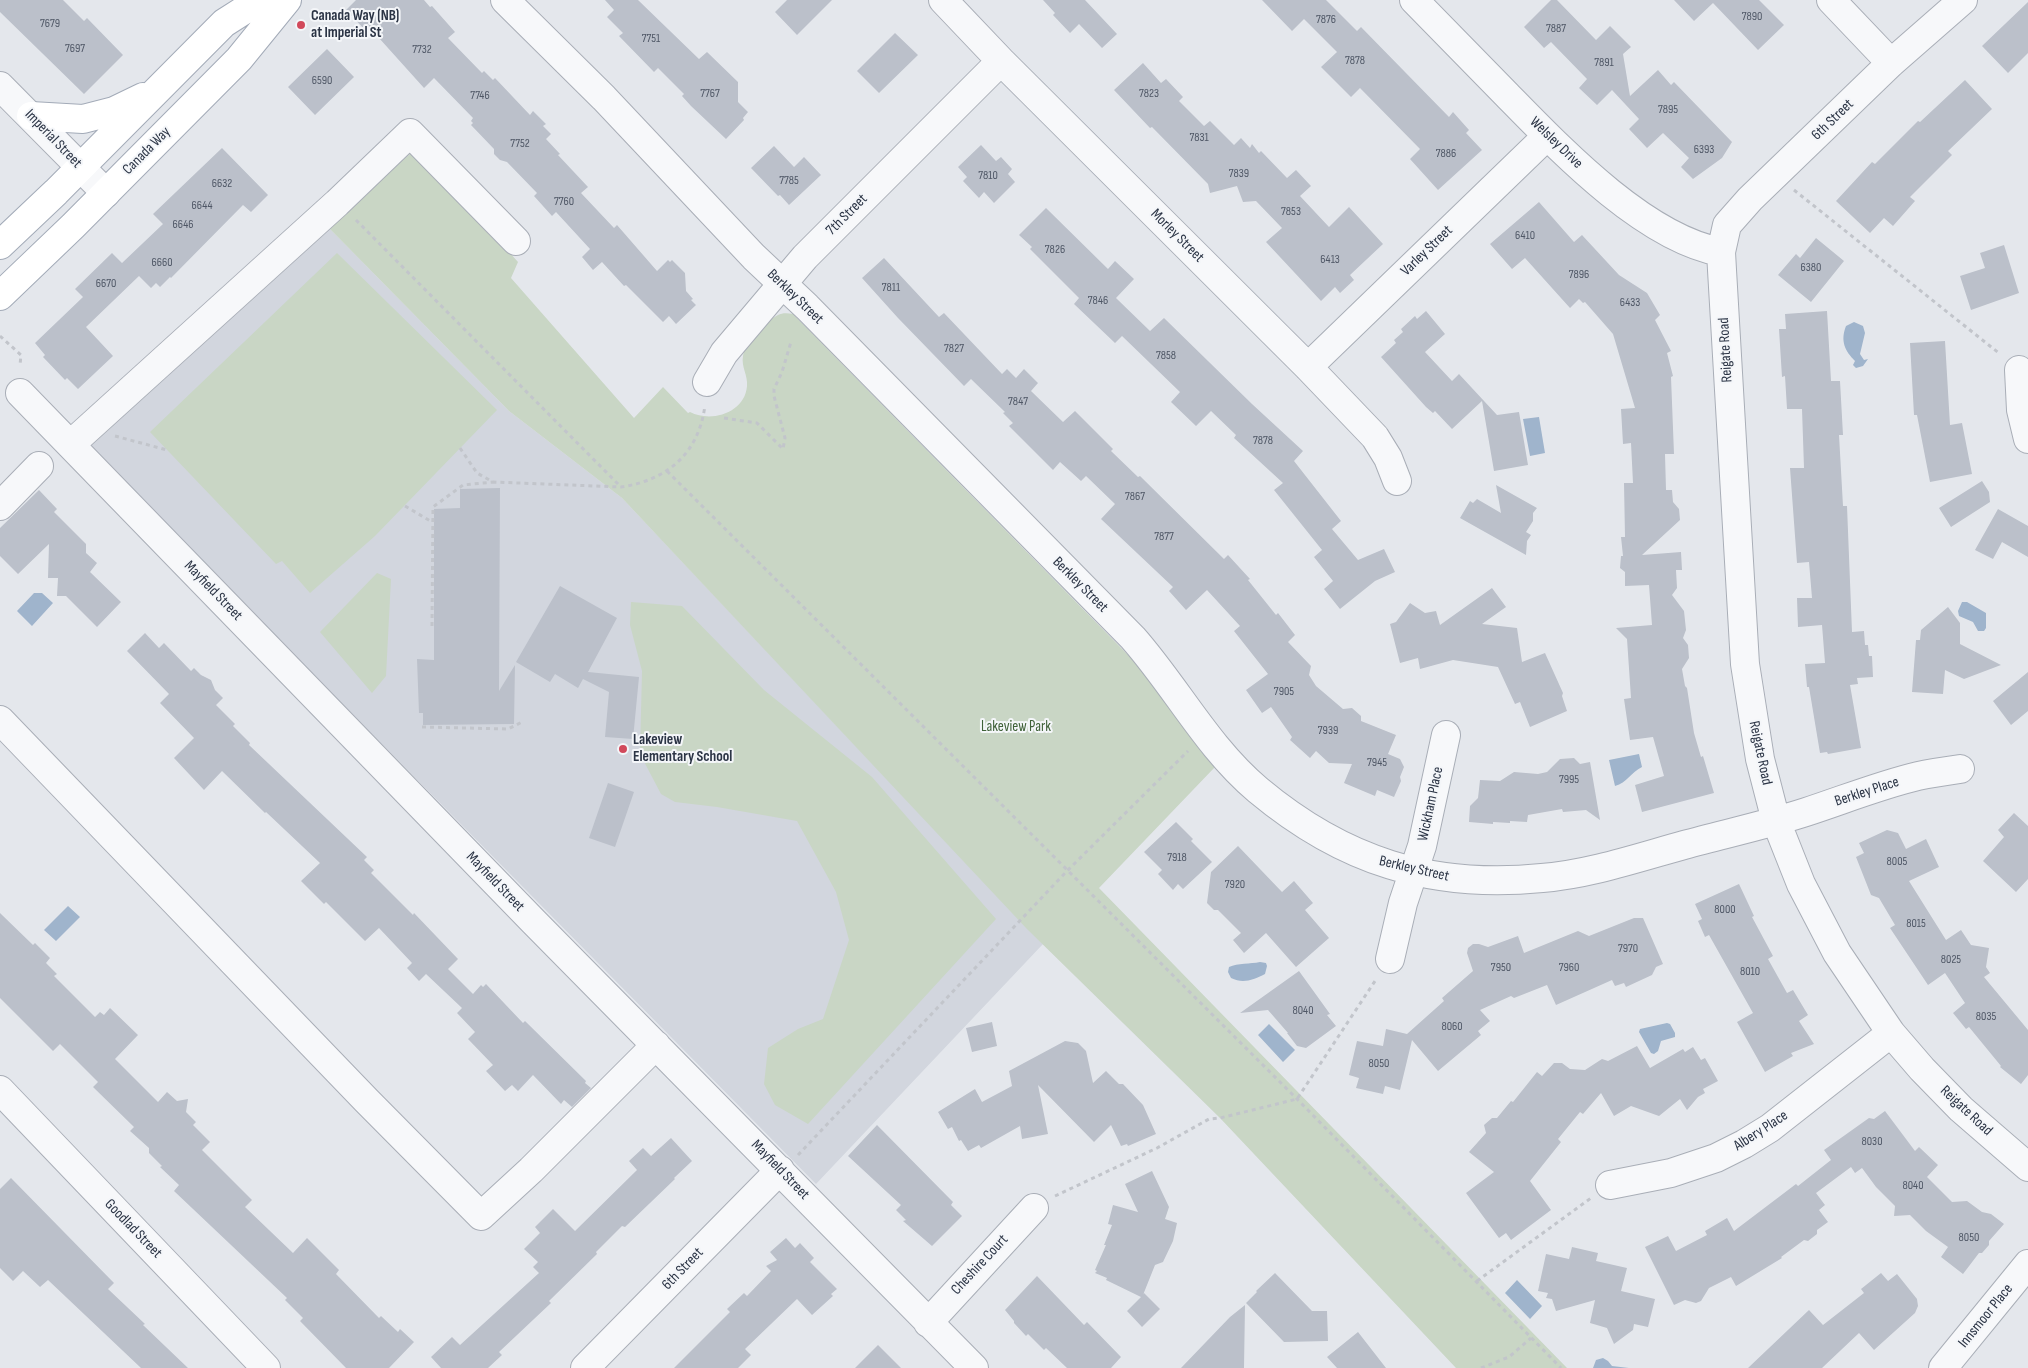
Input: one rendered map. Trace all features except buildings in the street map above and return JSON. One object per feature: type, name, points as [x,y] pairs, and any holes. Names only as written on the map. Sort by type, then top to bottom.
[{"type":"main road","points":[[0,245],[80,168],[224,23],[260,0]]},
{"type":"main road","name":"Canada Way","points":[[0,296],[106,193],[239,59],[287,0]]},
{"type":"main road","points":[[31,116],[83,118],[114,110],[156,92]]},
{"type":"street","name":"Berkley Street","points":[[505,0],[604,98],[782,284],[807,307],[1133,638],[1155,663],[1204,734],[1256,788],[1308,827],[1350,850],[1392,867],[1461,879],[1490,880],[1542,878],[1599,868],[1776,821]]},
{"type":"street","name":"Morley Street","points":[[943,0],[1001,61],[1308,367],[1375,437],[1388,458],[1398,481]]},
{"type":"street","name":"Welsley Drive","points":[[1414,0],[1547,136],[1630,208],[1692,245],[1721,252]]},
{"type":"street","points":[[1831,0],[1891,63]]},
{"type":"street","name":"6th Street","points":[[1721,252],[1727,225],[1891,63],[1963,0]]},
{"type":"street","name":"7th Street","points":[[707,382],[724,353],[805,257],[1001,61]]},
{"type":"street","name":"Imperial Street","points":[[0,86],[106,193]]},
{"type":"street","points":[[78,437],[337,202],[410,133],[516,242]]},
{"type":"street","name":"Varley Street","points":[[1308,367],[1547,136]]},
{"type":"street","name":"Reigate Road","points":[[1721,252],[1745,664],[1760,759],[1776,821],[1802,884],[1837,953],[1891,1033],[1922,1069],[1961,1109],[2028,1167]]},
{"type":"street","points":[[2019,370],[2021,410],[2028,439]]},
{"type":"street","name":"Mayfield Street","points":[[20,393],[78,437],[358,742],[656,1045],[789,1162],[928,1323],[974,1368]]},
{"type":"street","points":[[0,506],[39,466]]},
{"type":"street","points":[[0,720],[367,1101],[481,1216],[531,1170],[656,1045]]},
{"type":"street","name":"Wickham Place","points":[[1390,958],[1403,903],[1422,846],[1446,735]]},
{"type":"street","name":"Berkley Place","points":[[1776,821],[1917,776],[1960,769]]},
{"type":"street","name":"Albery Place","points":[[1610,1185],[1671,1173],[1716,1158],[1744,1144],[1770,1128],[1891,1033]]},
{"type":"street","name":"Goodlad Street","points":[[0,1090],[266,1368]]},
{"type":"street","name":"6th Street","points":[[601,1363],[789,1162]]},
{"type":"street","name":"Cheshire Court","points":[[928,1323],[1034,1208]]},
{"type":"street","name":"Innsmoor Place","points":[[1943,1368],[2028,1264]]},
{"type":"path","points":[[1776,175],[2019,370]]},
{"type":"path","points":[[337,202],[621,488]]},
{"type":"path","points":[[0,336],[20,355],[20,365]]},
{"type":"path","points":[[724,418],[757,423],[783,448],[785,438],[774,396],[774,389],[782,372],[791,342]]},
{"type":"path","points":[[432,626],[433,507],[463,485],[494,482],[621,488],[642,484],[667,471],[686,455],[703,421],[707,382]]},
{"type":"path","points":[[78,437],[103,433],[167,450]]},
{"type":"path","points":[[460,448],[477,473],[494,482]]},
{"type":"path","points":[[667,471],[1297,1099],[1561,1368]]},
{"type":"path","points":[[405,506],[432,522]]},
{"type":"path","points":[[422,728],[508,729],[522,722]]},
{"type":"path","points":[[789,1162],[1067,871],[1204,734]]},
{"type":"path","points":[[1034,1208],[1069,1188],[1157,1148],[1210,1119],[1297,1099],[1390,958]]},
{"type":"path","points":[[1477,1281],[1610,1185]]},
{"type":"path","points":[[1481,1368],[1509,1358],[1531,1338]]},
{"type":"shaded area","name":"Lakeview Elementary School","points":[[328,227],[509,411],[622,498],[1043,944],[816,1184],[78,436]]},
{"type":"green space","name":"Lakeview Park","points":[[416,149],[518,262],[511,278],[634,418],[663,387],[688,413],[717,416],[734,409],[745,395],[747,386],[743,356],[748,345],[757,333],[773,318],[781,314],[793,314],[1131,658],[1215,767],[1099,888],[1567,1368],[1456,1368],[1220,1118],[1027,929],[622,498],[509,411],[328,227],[363,193]]},
{"type":"green space","points":[[337,253],[497,410],[375,536],[310,593],[282,561],[276,564],[150,432]]},
{"type":"green space","points":[[377,573],[391,579],[386,676],[372,693],[320,632]]},
{"type":"green space","points":[[631,602],[682,606],[764,690],[872,777],[996,919],[808,1124],[775,1105],[764,1084],[768,1048],[798,1029],[823,1019],[849,940],[836,892],[797,821],[717,807],[675,802],[661,794],[640,754],[642,671],[630,625]]},
{"type":"water","points":[[1854,322],[1863,326],[1865,333],[1860,354],[1864,360],[1868,359],[1863,366],[1856,368],[1853,365],[1855,361],[1844,345],[1843,336],[1846,326]]},
{"type":"water","points":[[1539,417],[1545,453],[1530,456],[1523,419]]},
{"type":"water","points":[[34,593],[42,593],[53,603],[32,626],[17,611]]},
{"type":"water","points":[[1962,602],[1967,602],[1986,613],[1986,628],[1984,631],[1978,631],[1973,622],[1959,616],[1958,611]]},
{"type":"water","points":[[1639,754],[1642,767],[1615,786],[1609,760]]},
{"type":"water","points":[[68,906],[80,917],[56,941],[44,930]]},
{"type":"water","points":[[1260,962],[1266,963],[1265,974],[1252,979],[1244,981],[1235,980],[1231,978],[1228,972],[1229,967]]},
{"type":"water","points":[[1269,1024],[1295,1050],[1283,1062],[1258,1035]]},
{"type":"water","points":[[1670,1024],[1675,1037],[1661,1041],[1658,1051],[1654,1054],[1651,1053],[1639,1032],[1640,1029]]},
{"type":"water","points":[[1517,1280],[1542,1306],[1530,1319],[1505,1293]]},
{"type":"water","points":[[1603,1358],[1612,1366],[1629,1368],[1593,1368],[1596,1360]]},
{"type":"place","name":"Canada Way (NB) at Imperial St","points":[[301,25]]},
{"type":"place","name":"Lakeview Elementary School","points":[[623,749]]}]
